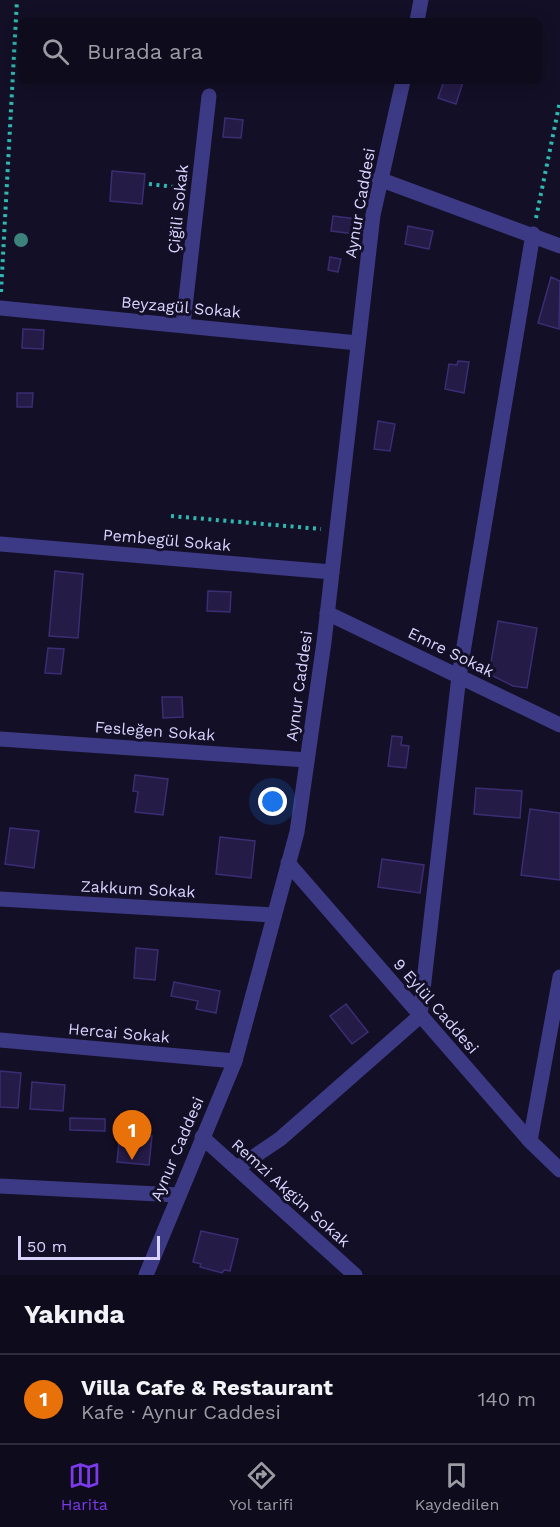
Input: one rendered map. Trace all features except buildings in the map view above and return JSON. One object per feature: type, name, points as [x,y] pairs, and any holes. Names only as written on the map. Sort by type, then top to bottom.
[{"type":"street","points":[[418,18],[421,0]]},
{"type":"street","name":"Aynur Caddesi","points":[[146,1275],[235,1061],[297,832],[327,613],[373,215],[402,84]]},
{"type":"street","name":"Çiğili Sokak","points":[[183,325],[209,96]]},
{"type":"street","points":[[380,180],[560,246]]},
{"type":"street","points":[[237,1168],[280,1138],[420,1016],[459,676],[532,234]]},
{"type":"street","name":"Beyzagül Sokak","points":[[0,308],[358,343]]},
{"type":"street","name":"Pembegül Sokak","points":[[0,544],[332,572]]},
{"type":"street","name":"Emre Sokak","points":[[327,613],[560,724]]},
{"type":"street","name":"Fesleğen Sokak","points":[[0,739],[307,760]]},
{"type":"street","name":"9 Eylül Caddesi","points":[[288,863],[530,1141],[560,1170]]},
{"type":"street","name":"Zakkum Sokak","points":[[0,899],[273,915]]},
{"type":"street","points":[[530,1141],[560,977]]},
{"type":"street","name":"Hercai Sokak","points":[[0,1040],[235,1061]]},
{"type":"street","name":"Remzi Akgün Sokak","points":[[202,1137],[355,1275]]},
{"type":"street","points":[[0,1186],[178,1195]]},
{"type":"path","points":[[1,293],[17,0]]},
{"type":"path","points":[[532,234],[560,101]]},
{"type":"path","points":[[149,184],[198,190]]},
{"type":"path","points":[[171,516],[336,530]]},
{"type":"place","name":"Villa Cafe & Restaurant","points":[[132,1160]]}]
